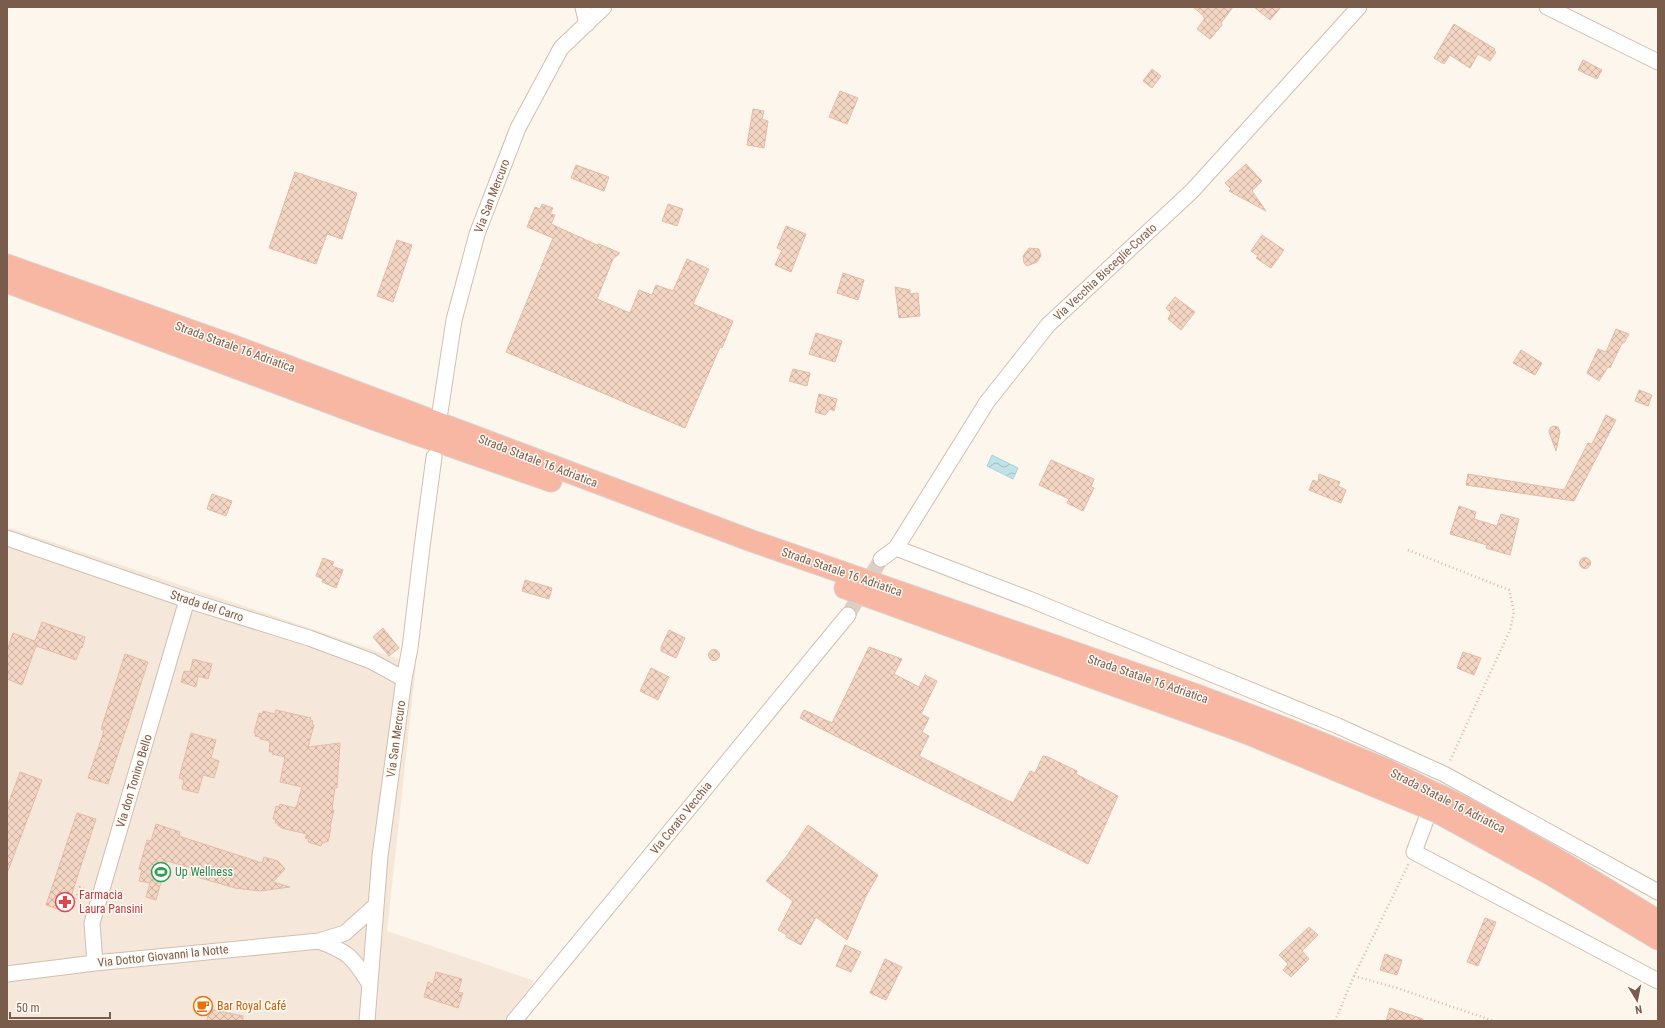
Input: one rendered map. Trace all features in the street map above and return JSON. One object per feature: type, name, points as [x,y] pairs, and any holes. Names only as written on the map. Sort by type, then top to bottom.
[{"type":"highway","name":"Strada Statale 16 Adriatica","points":[[7,265],[234,346],[752,541],[1194,694],[1289,730],[1387,770],[1433,802],[1658,939]]},
{"type":"highway","name":"Strada Statale 16 Adriatica","points":[[7,282],[376,420],[647,515],[895,607],[1491,822],[1584,875],[1658,921]]},
{"type":"street","points":[[583,7],[587,24]]},
{"type":"street","name":"Via San Mercuro","points":[[440,412],[454,320],[477,234],[518,128],[561,48],[604,7]]},
{"type":"street","name":"Via Vecchia Bisceglie-Corato","points":[[881,558],[896,548],[987,402],[1048,325],[1192,191],[1359,7]]},
{"type":"street","points":[[1547,7],[1658,62]]},
{"type":"street","name":"Via San Mercuro","points":[[367,1021],[380,856],[404,679],[410,648],[434,457]]},
{"type":"street","name":"Strada del Carro","points":[[7,538],[187,600],[309,638],[371,662],[404,679]]},
{"type":"street","points":[[896,548],[1029,599],[1255,690],[1338,726],[1444,774],[1658,892]]},
{"type":"street","name":"Via don Tonino Bello","points":[[95,963],[92,923],[187,600]]},
{"type":"street","name":"Via Corato Vecchia","points":[[514,1021],[848,615]]},
{"type":"street","points":[[1444,774],[1414,852],[1658,981]]},
{"type":"street","name":"Via Dottor Giovanni la Notte","points":[[7,974],[95,963],[319,941],[345,933],[376,905]]},
{"type":"street","points":[[345,933],[361,936],[372,945]]},
{"type":"street","name":"Via Dottor Giovanni la Notte","points":[[319,941],[341,949],[356,949],[372,945]]},
{"type":"street","name":"Via Dottor Giovanni la Notte","points":[[341,949],[356,962],[369,983]]},
{"type":"path","points":[[1408,550],[1509,590],[1514,612],[1510,630],[1444,774]]},
{"type":"path","points":[[1335,1021],[1354,976],[1414,852]]},
{"type":"path","points":[[68,903],[73,905],[80,887],[84,889],[79,906]]},
{"type":"path","points":[[1354,976],[1397,988],[1494,1021]]},
{"type":"shaded area","points":[[7,527],[416,665],[387,931],[535,981],[504,1021],[7,1021]]},
{"type":"water","points":[[992,455],[1018,468],[1013,479],[987,466]]},
{"type":"building","points":[[1193,7],[1233,7],[1221,23],[1222,25],[1210,39],[1197,29],[1205,18]]},
{"type":"building","points":[[1254,7],[1281,7],[1270,20]]},
{"type":"building","points":[[1454,24],[1495,49],[1494,50],[1496,52],[1490,61],[1478,54],[1470,68],[1450,55],[1444,64],[1434,58]]},
{"type":"building","points":[[1583,60],[1602,70],[1597,79],[1578,70]]},
{"type":"building","points":[[1152,69],[1161,76],[1152,88],[1143,81]]},
{"type":"building","points":[[840,91],[858,98],[847,124],[829,117]]},
{"type":"building","points":[[753,109],[764,111],[762,119],[768,121],[764,148],[747,145]]},
{"type":"building","points":[[1246,164],[1262,181],[1252,191],[1266,211],[1229,191],[1231,189],[1225,183]]},
{"type":"building","points":[[576,165],[609,177],[604,191],[571,178]]},
{"type":"building","points":[[295,172],[357,193],[342,239],[327,234],[316,264],[269,248]]},
{"type":"building","points":[[542,204],[553,208],[550,214],[555,215],[551,224],[597,245],[599,244],[620,253],[613,259],[597,299],[630,313],[639,290],[652,295],[656,285],[673,291],[687,259],[709,269],[693,304],[733,321],[722,348],[720,347],[685,428],[506,352],[553,238],[527,227],[535,207],[540,209]]},
{"type":"building","points":[[668,204],[683,209],[677,226],[662,221]]},
{"type":"building","points":[[786,226],[806,234],[791,272],[775,265],[782,250],[777,248]]},
{"type":"building","points":[[1262,235],[1284,250],[1271,268],[1256,258],[1258,256],[1251,251]]},
{"type":"building","points":[[397,240],[412,245],[393,302],[377,296]]},
{"type":"building","points":[[1029,248],[1039,249],[1041,256],[1037,262],[1027,266],[1024,263],[1023,256]]},
{"type":"building","points":[[843,273],[864,280],[858,300],[837,293]]},
{"type":"building","points":[[895,287],[910,290],[910,294],[918,293],[920,316],[899,318]]},
{"type":"building","points":[[1175,297],[1195,312],[1181,330],[1168,319],[1171,313],[1166,308]]},
{"type":"building","points":[[1616,329],[1629,334],[1624,343],[1622,343],[1610,368],[1608,367],[1599,381],[1587,373],[1598,349],[1606,352]]},
{"type":"building","points":[[816,333],[842,341],[835,362],[809,354]]},
{"type":"building","points":[[1521,350],[1542,363],[1535,375],[1513,363]]},
{"type":"building","points":[[793,369],[810,373],[807,386],[789,381]]},
{"type":"building","points":[[1639,390],[1652,395],[1648,406],[1635,401]]},
{"type":"building","points":[[819,394],[837,399],[834,411],[830,409],[825,415],[815,412]]},
{"type":"building","points":[[1606,415],[1616,420],[1574,501],[1466,485],[1468,474],[1564,490],[1588,443],[1592,444]]},
{"type":"building","points":[[1553,426],[1558,427],[1560,432],[1556,451],[1549,432],[1550,428]]},
{"type":"building","points":[[1051,460],[1094,479],[1091,487],[1094,488],[1083,511],[1067,503],[1069,499],[1039,485]]},
{"type":"building","points":[[1319,474],[1340,482],[1338,486],[1346,490],[1341,503],[1309,490],[1313,480],[1318,482]]},
{"type":"building","points":[[212,494],[232,501],[226,516],[207,509]]},
{"type":"building","points":[[1459,506],[1476,512],[1474,519],[1497,526],[1501,514],[1519,519],[1510,555],[1486,548],[1487,545],[1450,534]]},
{"type":"building","points":[[1585,557],[1589,559],[1591,563],[1589,567],[1585,569],[1581,567],[1579,563],[1581,559]]},
{"type":"building","points":[[323,558],[334,562],[332,566],[343,570],[336,588],[322,582],[323,579],[316,576]]},
{"type":"building","points":[[525,580],[552,588],[549,599],[522,591]]},
{"type":"building","points":[[42,622],[85,637],[82,648],[81,647],[76,660],[36,646],[22,685],[7,679],[7,650],[13,633],[35,641]]},
{"type":"building","points":[[383,628],[399,648],[389,656],[373,637]]},
{"type":"building","points":[[669,630],[685,638],[676,658],[661,651],[661,647]]},
{"type":"building","points":[[869,647],[902,659],[894,674],[919,687],[925,675],[937,681],[921,714],[929,718],[922,732],[929,736],[919,756],[1013,803],[1030,771],[1035,773],[1043,756],[1077,771],[1076,774],[1118,796],[1088,864],[800,718],[804,710],[832,723]]},
{"type":"building","points":[[714,649],[718,651],[720,655],[718,659],[714,661],[710,659],[708,655],[710,651]]},
{"type":"building","points":[[1463,652],[1481,658],[1474,675],[1457,668]]},
{"type":"building","points":[[125,654],[148,662],[108,784],[88,778],[104,731],[101,729]]},
{"type":"building","points":[[193,659],[212,664],[208,679],[198,676],[196,687],[181,682],[184,671],[190,672]]},
{"type":"building","points":[[651,668],[669,677],[658,700],[640,691]]},
{"type":"building","points":[[276,710],[311,718],[310,720],[313,721],[312,725],[314,725],[308,747],[340,743],[337,788],[335,787],[332,810],[334,810],[331,827],[328,842],[325,841],[325,843],[322,843],[321,846],[308,842],[309,839],[305,838],[307,834],[281,828],[281,826],[278,826],[278,823],[275,823],[276,819],[273,819],[276,806],[279,807],[280,804],[295,808],[302,787],[280,782],[285,757],[269,752],[270,741],[260,739],[260,737],[255,736],[256,733],[254,733],[259,713],[262,714],[263,711],[275,714]]},
{"type":"building","points":[[191,733],[216,740],[211,758],[219,761],[214,778],[203,775],[198,793],[182,789],[184,780],[179,778]]},
{"type":"building","points":[[20,772],[42,780],[7,871],[7,807]]},
{"type":"building","points":[[77,813],[96,819],[66,912],[46,905]]},
{"type":"building","points":[[156,824],[180,832],[179,836],[262,863],[264,857],[278,861],[285,869],[273,882],[290,887],[260,891],[235,888],[190,875],[191,868],[167,861],[156,900],[146,897],[150,883],[139,881],[142,870],[139,869],[147,840],[151,841]]},
{"type":"building","points":[[808,825],[878,875],[866,896],[847,940],[816,917],[801,945],[786,937],[787,935],[778,930],[793,901],[766,881],[786,857]]},
{"type":"building","points":[[1485,918],[1496,922],[1478,966],[1467,962]]},
{"type":"building","points":[[1309,927],[1318,935],[1302,951],[1309,959],[1291,977],[1283,970],[1288,964],[1279,955]]},
{"type":"building","points":[[845,945],[861,952],[851,972],[836,966]]},
{"type":"building","points":[[1385,954],[1402,960],[1397,975],[1380,970]]},
{"type":"building","points":[[885,959],[902,967],[886,1000],[870,993]]},
{"type":"building","points":[[436,972],[462,979],[458,992],[463,993],[458,1008],[424,997],[428,982],[433,984]]},
{"type":"building","points":[[1390,1008],[1423,1019],[1423,1021],[1386,1021]]},
{"type":"building","points":[[209,1009],[243,1016],[243,1021],[207,1021]]},
{"type":"tunnel","points":[[848,615],[881,559]]},
{"type":"place","name":"Up Wellness","points":[[161,872]]},
{"type":"place","name":"Farmacia Laura Pansini","points":[[65,902]]},
{"type":"place","name":"Bar Royal Café","points":[[203,1006]]}]
